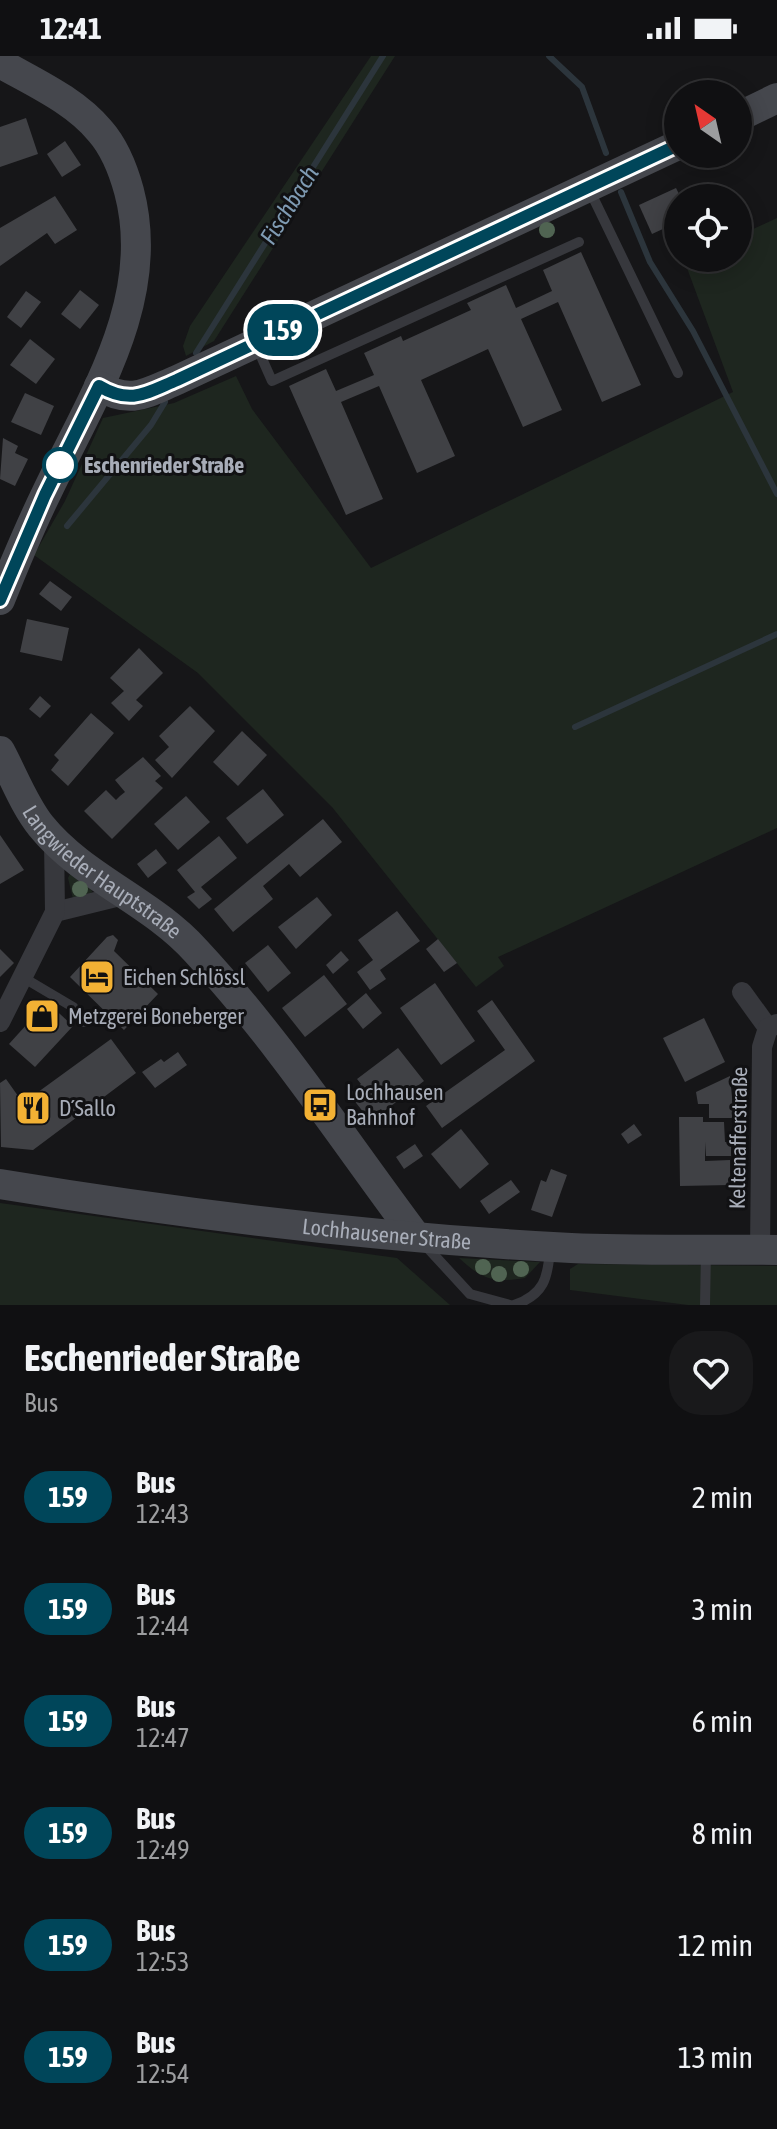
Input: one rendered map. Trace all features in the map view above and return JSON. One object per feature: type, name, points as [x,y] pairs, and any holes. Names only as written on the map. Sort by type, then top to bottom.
[{"type":"street","points":[[0,63],[71,104],[101,132],[122,165],[136,218],[134,282],[115,353],[0,600]]},
{"type":"street","points":[[752,110],[777,98]]},
{"type":"street","points":[[99,386],[116,396],[129,398],[256,343],[664,152]]},
{"type":"street","name":"Langwieder Hauptstraße","points":[[0,751],[39,825],[54,840],[178,933],[204,960],[313,1096],[414,1234]]},
{"type":"street","points":[[0,1022],[55,912],[54,840]]},
{"type":"street","points":[[55,912],[128,894]]},
{"type":"street","name":"Keltenafferstraße","points":[[742,992],[773,1026],[762,1047],[769,1250]]},
{"type":"street","points":[[332,1227],[356,1209],[364,1196],[366,1171]]},
{"type":"street","name":"Lochhausener Straße","points":[[0,1184],[196,1213],[550,1246],[769,1250]]},
{"type":"lane","points":[[588,187],[678,373]]},
{"type":"lane","points":[[256,343],[272,381],[579,242]]},
{"type":"lane","points":[[24,978],[73,1007],[84,1022]]},
{"type":"lane","points":[[414,1234],[470,1294],[512,1305],[539,1293],[546,1282],[550,1246]]},
{"type":"lane","points":[[705,1305],[706,1250]]},
{"type":"shaded area","points":[[371,56],[395,56],[214,341],[186,356],[183,346],[190,326]]},
{"type":"shaded area","points":[[777,218],[777,828],[498,957],[504,966],[476,987],[332,807],[198,673],[34,555],[65,501],[103,418],[174,403],[236,376],[252,409],[371,568],[733,392],[688,272],[752,272],[752,230]]},
{"type":"shaded area","points":[[71,872],[91,886],[92,892],[80,901],[73,899],[68,878]]},
{"type":"shaded area","points":[[0,1203],[397,1258],[450,1305],[0,1305]]},
{"type":"shaded area","points":[[459,1258],[540,1262],[525,1278],[496,1280],[475,1271]]},
{"type":"shaded area","points":[[578,1264],[777,1266],[777,1305],[688,1305],[570,1290],[570,1269]]},
{"type":"building","points":[[26,118],[38,154],[0,167],[0,127]]},
{"type":"building","points":[[65,141],[81,165],[62,177],[47,154]]},
{"type":"building","points":[[664,194],[664,228],[652,234],[639,205]]},
{"type":"building","points":[[55,196],[77,230],[55,244],[47,233],[0,266],[0,228]]},
{"type":"building","points":[[581,252],[641,385],[602,402],[558,302],[521,319],[562,410],[523,427],[488,349],[421,380],[455,456],[417,473],[379,386],[341,402],[383,499],[346,515],[289,386],[326,369],[336,391],[374,375],[364,353],[401,336],[403,341],[471,310],[467,303],[506,285],[516,308],[552,291],[543,270]]},
{"type":"building","points":[[80,290],[99,305],[80,329],[61,314]]},
{"type":"building","points":[[26,291],[41,302],[21,328],[7,317]]},
{"type":"building","points":[[30,339],[55,359],[36,384],[10,365]]},
{"type":"building","points":[[25,393],[54,406],[41,435],[11,422]]},
{"type":"building","points":[[3,438],[18,446],[15,453],[28,459],[15,486],[0,479]]},
{"type":"building","points":[[50,581],[72,597],[61,611],[39,594]]},
{"type":"building","points":[[27,619],[69,628],[62,661],[20,652]]},
{"type":"building","points":[[139,648],[163,673],[136,700],[143,706],[129,721],[111,703],[124,691],[110,678]]},
{"type":"building","points":[[40,696],[51,706],[40,718],[29,709]]},
{"type":"building","points":[[190,706],[215,731],[172,778],[155,760],[169,747],[159,736]]},
{"type":"building","points":[[91,713],[114,733],[68,786],[51,770],[59,760],[54,755]]},
{"type":"building","points":[[242,731],[267,755],[238,786],[213,762]]},
{"type":"building","points":[[143,757],[161,776],[155,781],[163,788],[112,839],[84,811],[106,790],[116,800],[125,792],[115,780]]},
{"type":"building","points":[[263,789],[284,815],[247,844],[226,818]]},
{"type":"building","points":[[186,796],[210,822],[178,850],[154,824]]},
{"type":"building","points":[[323,819],[342,842],[300,877],[289,864],[263,886],[273,899],[233,932],[214,909]]},
{"type":"building","points":[[0,835],[24,870],[0,884]]},
{"type":"building","points":[[219,836],[237,858],[201,887],[212,899],[199,909],[187,897],[195,892],[177,870]]},
{"type":"building","points":[[156,849],[167,863],[148,878],[137,864]]},
{"type":"building","points":[[317,897],[332,915],[296,949],[278,927]]},
{"type":"building","points":[[397,911],[420,941],[380,970],[386,979],[370,990],[357,972],[373,960],[358,940]]},
{"type":"building","name":"Eichen Schlössl","points":[[113,935],[118,940],[114,951],[158,994],[124,1030],[70,977],[107,937]]},
{"type":"building","points":[[438,939],[457,963],[444,972],[426,949]]},
{"type":"building","points":[[268,945],[291,973],[268,992],[245,963]]},
{"type":"building","points":[[0,949],[14,963],[0,977]]},
{"type":"building","points":[[341,951],[349,960],[333,974],[326,965]]},
{"type":"building","points":[[324,975],[347,1004],[305,1037],[282,1008]]},
{"type":"building","points":[[435,983],[475,1041],[441,1065],[400,1008]]},
{"type":"building","points":[[366,993],[382,1013],[363,1029],[347,1009]]},
{"type":"building","points":[[492,1000],[535,1061],[442,1128],[426,1106],[505,1050],[477,1011]]},
{"type":"building","points":[[47,1002],[73,1026],[35,1067],[9,1044]]},
{"type":"building","points":[[704,1018],[725,1062],[685,1082],[663,1038]]},
{"type":"building","points":[[111,1039],[136,1073],[33,1150],[1,1147],[0,1083],[6,1079],[23,1103]]},
{"type":"building","points":[[398,1048],[424,1081],[383,1112],[381,1109],[368,1118],[349,1094],[361,1084],[357,1079]]},
{"type":"building","points":[[178,1052],[187,1065],[155,1088],[142,1072]]},
{"type":"building","points":[[730,1076],[734,1118],[709,1118],[709,1104],[698,1104],[696,1092]]},
{"type":"building","points":[[679,1117],[703,1117],[703,1122],[724,1122],[725,1142],[731,1142],[731,1156],[706,1156],[705,1142],[705,1161],[730,1160],[730,1185],[680,1186]]},
{"type":"building","points":[[634,1124],[642,1135],[628,1144],[621,1134]]},
{"type":"building","points":[[461,1129],[489,1164],[460,1189],[431,1154]]},
{"type":"building","points":[[415,1144],[423,1156],[404,1169],[396,1157]]},
{"type":"building","points":[[551,1169],[567,1175],[552,1217],[531,1210],[541,1180],[546,1182]]},
{"type":"building","points":[[511,1180],[520,1192],[489,1214],[480,1201]]},
{"type":"waterway","name":"Fischbach","points":[[196,353],[383,56]]},
{"type":"waterway","points":[[549,56],[582,87],[606,153]]},
{"type":"waterway","name":"Fischbach","points":[[621,192],[650,262],[693,331],[777,494]]},
{"type":"waterway","name":"Fischbach","points":[[67,526],[151,425],[165,402]]},
{"type":"waterway","name":"Fischbach","points":[[575,727],[777,634]]},
{"type":"bus line","name":"159","points":[[0,600],[45,495],[99,386],[116,396],[129,398],[177,380],[664,152]]},
{"type":"place","name":"Eschenrieder Straße","points":[[60,465]]},
{"type":"place","name":"Eichen Schlössl","points":[[97,977]]},
{"type":"place","name":"Metzgerei Boneberger","points":[[42,1016]]},
{"type":"place","name":"Lochhausen Bahnhof","points":[[320,1105]]},
{"type":"place","name":"D´Sallo","points":[[33,1108]]}]
